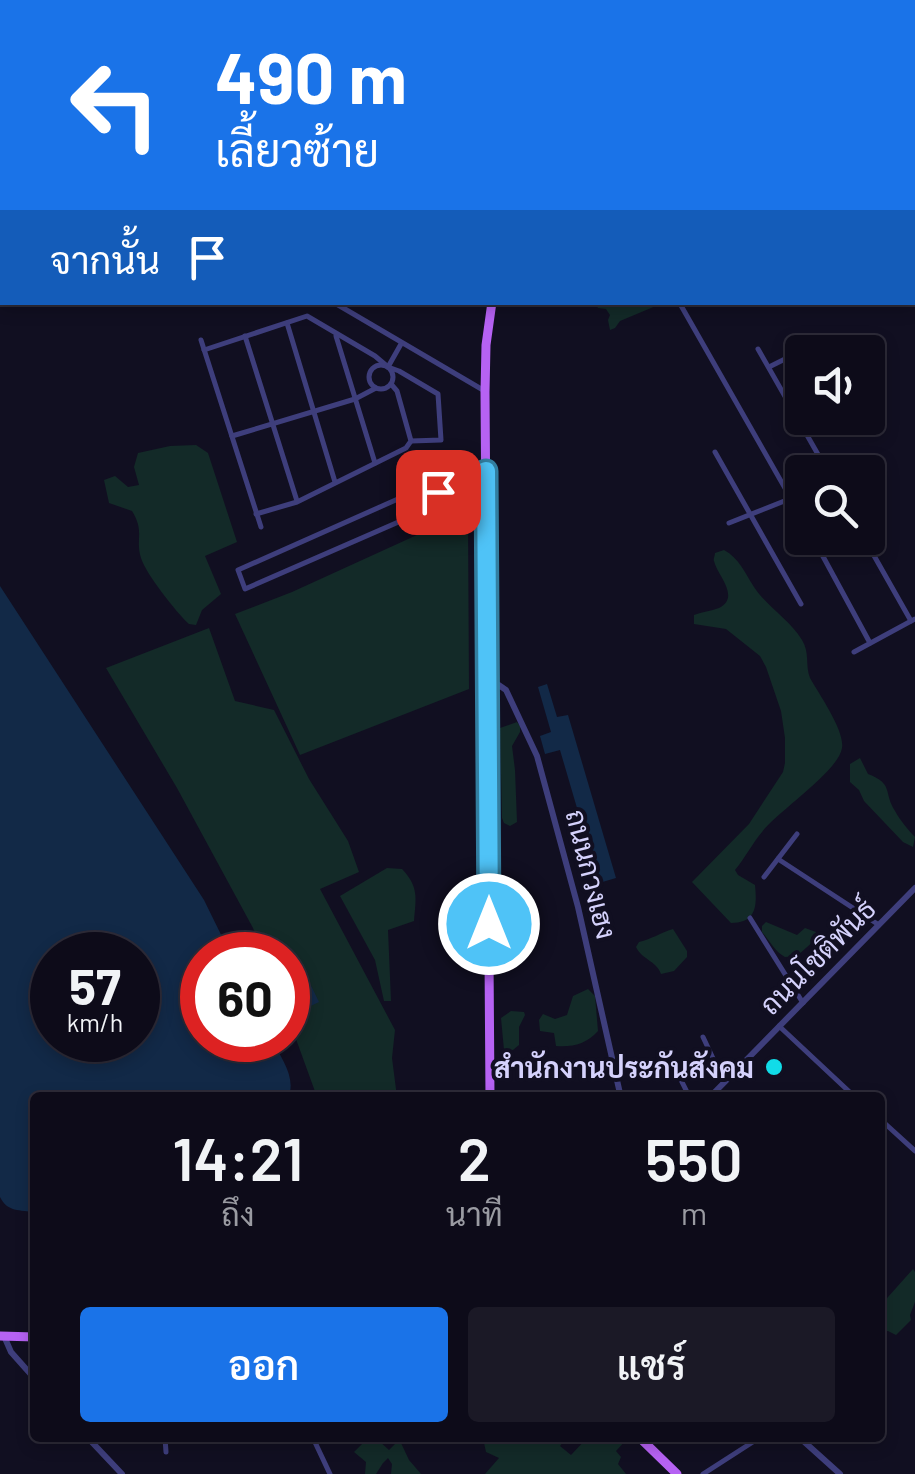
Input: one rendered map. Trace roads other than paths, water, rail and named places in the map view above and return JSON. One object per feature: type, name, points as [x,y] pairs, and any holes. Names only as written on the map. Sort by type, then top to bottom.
[{"type":"main road","points":[[490,1092],[486,345],[492,305]]},
{"type":"main road","points":[[2,1336],[30,1337]]},
{"type":"main road","points":[[644,1442],[677,1474]]},
{"type":"street","points":[[338,305],[486,392]]},
{"type":"street","points":[[681,305],[785,486]]},
{"type":"street","points":[[204,350],[307,316],[375,356],[393,375],[391,384],[355,399],[232,436]]},
{"type":"street","points":[[286,323],[336,483]]},
{"type":"street","points":[[335,333],[375,463]]},
{"type":"street","points":[[246,336],[297,502]]},
{"type":"street","points":[[201,340],[261,527]]},
{"type":"street","points":[[388,367],[402,343]]},
{"type":"street","points":[[758,348],[818,455]]},
{"type":"street","points":[[769,367],[785,359]]},
{"type":"street","points":[[376,388],[370,379],[371,372],[380,365],[399,371],[438,394],[441,440],[412,440]]},
{"type":"street","points":[[391,384],[398,391],[412,440]]},
{"type":"street","points":[[256,514],[297,502],[406,448],[412,440]]},
{"type":"street","points":[[715,452],[802,604]]},
{"type":"street","points":[[438,492],[486,471]]},
{"type":"street","points":[[434,483],[438,492],[442,502],[245,589],[238,570],[434,483]]},
{"type":"street","points":[[729,524],[785,501]]},
{"type":"street","points":[[822,555],[870,643]]},
{"type":"street","points":[[854,652],[913,620],[874,555]]},
{"type":"street","name":"ถนนกวงเฮง","points":[[487,677],[506,690],[537,756],[578,907],[621,1092]]},
{"type":"street","points":[[764,878],[796,834]]},
{"type":"street","points":[[778,859],[879,925]]},
{"type":"street","name":"ถนนโชติพันธ์","points":[[715,1092],[915,888]]},
{"type":"street","points":[[750,918],[802,1002]]},
{"type":"street","points":[[779,1026],[850,1092]]},
{"type":"street","points":[[703,1037],[724,1082]]},
{"type":"street","points":[[671,1060],[687,1092]]},
{"type":"street","points":[[885,1124],[915,1152]]},
{"type":"street","points":[[2,1336],[30,1373]]},
{"type":"street","points":[[92,1442],[122,1474]]},
{"type":"street","points":[[165,1442],[166,1452]]},
{"type":"street","points":[[315,1442],[330,1474]]},
{"type":"street","points":[[703,1474],[752,1442]]},
{"type":"street","points":[[804,1442],[840,1474]]},
{"type":"water","points":[[0,586],[204,900],[220,932],[180,932],[180,1062],[284,1062],[291,1083],[290,1092],[30,1092],[30,1211],[10,1208],[0,1197]]},
{"type":"water","points":[[547,684],[557,717],[568,715],[616,878],[599,883],[560,750],[545,754],[540,736],[551,732],[538,687]]},
{"type":"water","points":[[310,984],[319,1002],[310,1006]]},
{"type":"place","name":"สำนักงานประกันสังคม","points":[[774,1067]]}]
